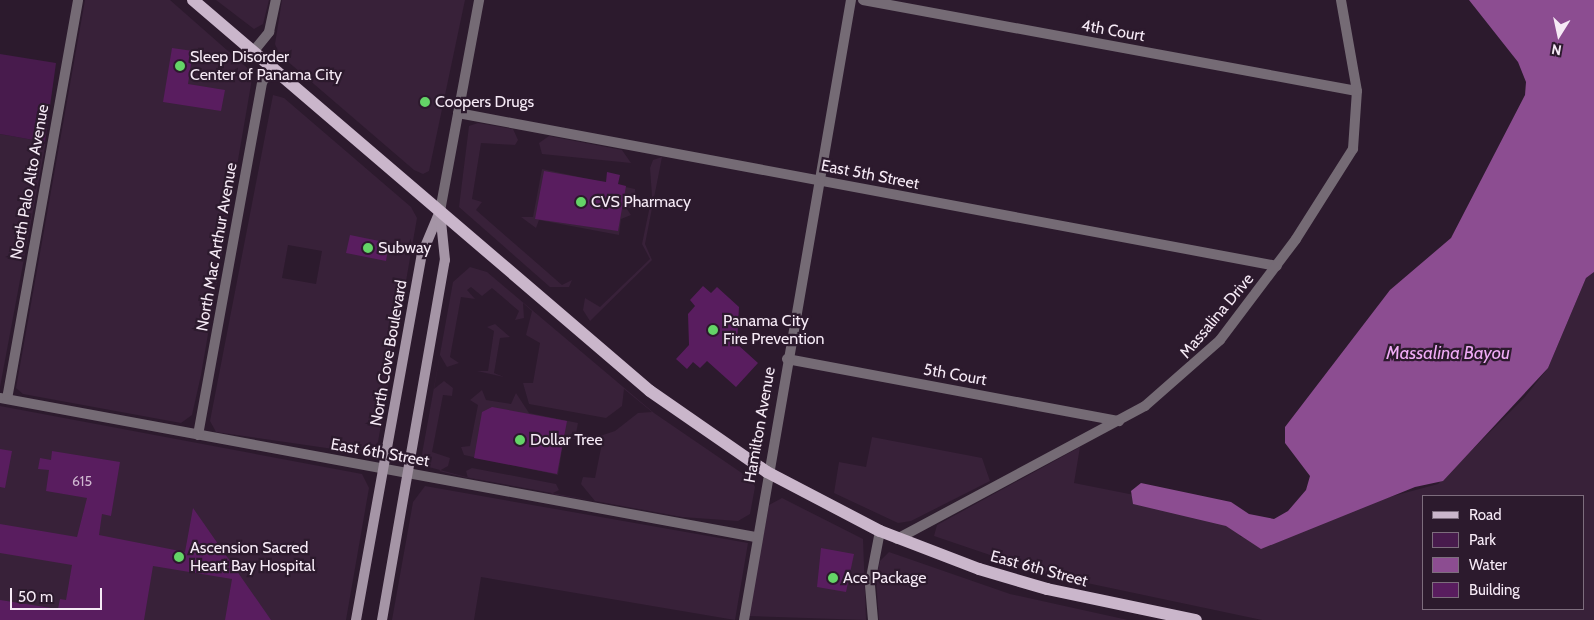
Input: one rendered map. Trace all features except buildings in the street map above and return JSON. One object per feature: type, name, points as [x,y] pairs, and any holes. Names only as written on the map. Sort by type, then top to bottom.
[{"type":"main road","name":"East 6th Street","points":[[193,0],[650,391],[767,472],[897,539],[1029,585],[1196,620]]},
{"type":"main road","name":"North Cove Boulevard","points":[[356,620],[422,254],[440,212]]},
{"type":"main road","name":"North Cove Boulevard","points":[[382,620],[445,260],[440,212]]},
{"type":"street","name":"North Palo Alto Avenue","points":[[3,399],[78,0]]},
{"type":"street","points":[[253,52],[269,32],[276,0]]},
{"type":"street","name":"North Cove Boulevard","points":[[440,212],[479,0]]},
{"type":"street","name":"Hamilton Avenue","points":[[744,620],[767,472],[851,0]]},
{"type":"street","name":"4th Court","points":[[863,0],[1357,91]]},
{"type":"street","name":"Massalina Drive","points":[[897,539],[1119,421],[1162,395],[1204,358],[1277,266],[1350,157],[1356,137],[1357,91],[1341,0]]},
{"type":"street","name":"North Mac Arthur Avenue","points":[[198,435],[262,82],[273,68]]},
{"type":"street","name":"East 5th Street","points":[[458,113],[1277,266]]},
{"type":"street","name":"5th Court","points":[[787,359],[1119,421]]},
{"type":"street","name":"East 6th Street","points":[[3,399],[756,537]]},
{"type":"street","points":[[873,620],[870,584],[880,531]]},
{"type":"shaded area","points":[[85,0],[170,0],[253,73],[201,375],[192,415],[181,423],[23,394],[16,388]]},
{"type":"shaded area","points":[[216,0],[269,0],[263,24],[254,29]]},
{"type":"shaded area","points":[[282,0],[465,0],[429,171],[423,174],[414,170],[279,54],[275,44]]},
{"type":"shaded area","points":[[273,95],[284,98],[411,207],[417,218],[378,442],[368,454],[216,432],[210,421]],"holes":[[[288,245],[322,251],[316,284],[282,278]]]},
{"type":"shaded area","points":[[478,123],[513,129],[518,140],[515,145],[481,143],[472,199],[482,202],[476,210],[562,285],[572,280],[569,287],[550,287],[459,207],[469,126]]},
{"type":"shaded area","points":[[0,134],[46,142],[0,387]]},
{"type":"shaded area","points":[[549,136],[622,150],[631,163],[542,154],[539,143]]},
{"type":"shaded area","points":[[662,157],[645,244],[652,260],[590,321],[583,310],[585,298],[600,307],[650,259],[642,244],[652,196],[650,168],[653,160]]},
{"type":"shaded area","name":"CVS Pharmacy","points":[[542,169],[635,189],[636,205],[627,209],[631,215],[621,219],[619,235],[539,220],[536,228],[521,217],[533,217]]},
{"type":"shaded area","points":[[470,267],[487,272],[654,413],[752,480],[755,487],[750,514],[738,521],[682,517],[595,501],[581,484],[583,477],[595,478],[602,443],[591,439],[615,431],[638,413],[652,412],[624,389],[622,406],[606,418],[529,404],[523,383],[533,383],[540,343],[526,335],[532,311],[523,303],[524,318],[515,320],[519,311],[492,288],[482,296],[471,287],[467,290],[475,299],[461,297],[450,357],[459,363],[447,367],[440,355],[434,389],[444,381],[453,388],[452,396],[443,395],[432,452],[450,458],[448,466],[441,470],[425,466],[422,454],[453,282]]},
{"type":"shaded area","points":[[1594,272],[1594,620],[1262,620],[1049,575],[934,536],[937,525],[1080,447],[1074,483],[1245,517],[1240,537],[1438,484],[1524,398],[1548,368],[1586,278]]},
{"type":"shaded area","points":[[495,324],[510,337],[500,338],[494,373],[504,377],[477,371],[488,371],[494,331],[487,327]]},
{"type":"shaded area","name":"Dollar Tree","points":[[482,390],[486,400],[511,404],[516,393],[529,413],[578,423],[575,439],[564,437],[558,475],[464,455],[461,447],[470,446],[478,405],[470,400]]},
{"type":"shaded area","name":"Ascension Sacred Heart Bay Hospital","points":[[0,406],[362,474],[369,488],[346,620],[0,620]]},
{"type":"shaded area","points":[[872,437],[982,458],[990,481],[911,521],[898,523],[834,493],[839,462],[866,467]]},
{"type":"shaded area","points":[[472,468],[556,484],[559,490],[553,493],[468,477],[466,471]]},
{"type":"shaded area","points":[[425,486],[748,543],[735,620],[481,577],[474,620],[392,620],[413,502]]},
{"type":"shaded area","points":[[782,498],[863,539],[866,620],[748,616],[769,505]]},
{"type":"shaded area","points":[[889,552],[1010,594],[1128,620],[879,620],[876,579],[880,561]]},
{"type":"green space","points":[[0,54],[56,63],[45,142],[0,134]]},
{"type":"water","name":"Massalina Bayou","points":[[1469,0],[1594,0],[1594,272],[1586,278],[1548,368],[1443,481],[1415,487],[1261,549],[1226,526],[1133,504],[1131,491],[1141,483],[1231,502],[1249,514],[1274,519],[1288,511],[1306,490],[1310,476],[1285,443],[1285,427],[1390,290],[1451,238],[1525,95],[1526,82],[1518,62]]},
{"type":"place","name":"Sleep Disorder Center of Panama City","points":[[180,66]]},
{"type":"place","name":"Coopers Drugs","points":[[425,102]]},
{"type":"place","name":"CVS Pharmacy","points":[[581,202]]},
{"type":"place","name":"Subway","points":[[368,248]]},
{"type":"place","name":"Panama City Fire Prevention","points":[[713,330]]},
{"type":"place","name":"Dollar Tree","points":[[520,440]]},
{"type":"place","name":"Ascension Sacred Heart Bay Hospital","points":[[179,557]]},
{"type":"place","name":"Ace Package","points":[[833,578]]}]
